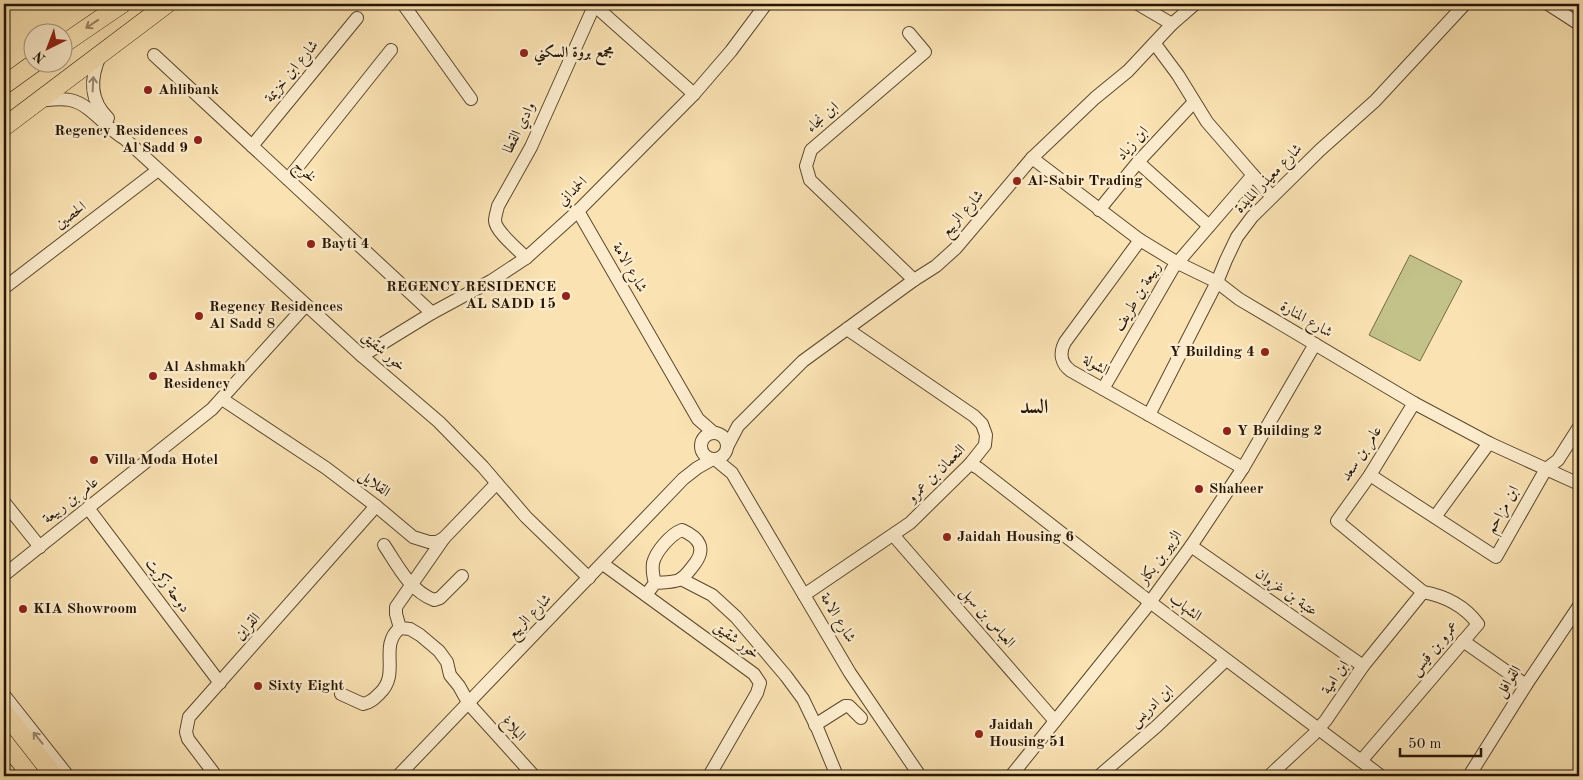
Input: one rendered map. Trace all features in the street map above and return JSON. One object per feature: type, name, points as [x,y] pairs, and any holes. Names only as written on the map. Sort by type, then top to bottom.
[{"type":"highway","points":[[72,37],[122,4]]},
{"type":"highway","points":[[4,127],[167,4]]},
{"type":"highway","points":[[4,85],[22,72]]},
{"type":"highway","points":[[4,712],[54,776]]},
{"type":"highway","points":[[4,771],[8,776]]},
{"type":"street","points":[[403,4],[470,99]]},
{"type":"street","name":"وادي القطا","points":[[526,258],[500,232],[495,222],[498,206],[531,147],[594,4],[694,94]]},
{"type":"street","name":"الحمداني","points":[[362,356],[432,313],[492,282],[526,258],[578,211],[694,94],[731,51],[766,4]]},
{"type":"street","points":[[1138,4],[1172,24]]},
{"type":"street","name":"شارع الربيع","points":[[716,433],[732,430],[738,426],[803,361],[936,266],[956,248],[1032,158],[1094,98],[1128,71],[1172,24],[1195,4]]},
{"type":"street","name":"شارع معيذر المايدة","points":[[1149,415],[1217,282],[1237,237],[1252,217],[1320,150],[1375,102],[1465,4]]},
{"type":"street","points":[[1548,4],[1579,24]]},
{"type":"street","name":"شارع ابن خزيمة","points":[[252,146],[358,18]]},
{"type":"street","name":"ابن نجاء","points":[[909,33],[925,52],[811,150],[806,166],[810,180],[914,280]]},
{"type":"street","points":[[1155,44],[1178,75],[1214,131],[1272,197]]},
{"type":"street","points":[[288,179],[391,50]]},
{"type":"street","name":"خور شقيق","points":[[102,54],[94,74],[92,88],[94,96],[100,109],[118,128],[125,139]]},
{"type":"street","name":"لخرج","points":[[154,55],[432,313]]},
{"type":"street","name":"خور شقيق","points":[[38,101],[63,100],[77,102],[89,109],[109,128],[125,139],[362,356],[439,422],[483,467],[532,523],[589,578]]},
{"type":"street","name":"ابن زياد","points":[[1099,210],[1138,162],[1194,102]]},
{"type":"street","name":"شارع المنارة","points":[[1032,158],[1140,240],[1178,263],[1217,282],[1238,299],[1414,404],[1489,443],[1579,484]]},
{"type":"street","points":[[1138,162],[1209,226]]},
{"type":"street","name":"الحصين","points":[[4,288],[158,170]]},
{"type":"street","name":"ربيعة بن طريف","points":[[1103,389],[1178,263],[1253,175]]},
{"type":"street","name":"شارع الامة","points":[[578,211],[698,420],[702,445]]},
{"type":"street","name":"الشولة","points":[[1140,240],[1065,342],[1061,353],[1063,363],[1067,368],[1103,389],[1244,468]]},
{"type":"street","name":"عامر بن ربيعة","points":[[4,575],[222,399],[306,305]]},
{"type":"street","name":"النعمان بن عمرو","points":[[804,595],[894,536],[925,510],[970,464],[985,445],[986,435],[982,424],[974,416],[847,329]]},
{"type":"street","name":"الزبير بن بكار","points":[[1011,776],[1150,602],[1191,546],[1244,468],[1315,344]]},
{"type":"street","name":"القلايل","points":[[222,399],[326,468],[413,537],[429,542],[444,538]]},
{"type":"street","name":"عامر بن سعد","points":[[1337,522],[1370,475],[1414,404]]},
{"type":"street","name":"شارع الامة","points":[[698,420],[716,433]]},
{"type":"street","name":"شارع الربيع","points":[[727,448],[738,426]]},
{"type":"street","points":[[1546,469],[1558,460],[1579,427]]},
{"type":"street","points":[[716,433],[725,438],[727,448],[720,457],[714,459],[706,455],[702,445],[709,434],[716,433]]},
{"type":"street","points":[[1435,517],[1489,443]]},
{"type":"street","name":"شارع الربيع","points":[[683,479],[702,445]]},
{"type":"street","name":"شارع الامة","points":[[727,448],[732,473],[850,674],[920,776]]},
{"type":"street","name":"شارع الربيع","points":[[398,776],[683,479],[697,468],[714,459]]},
{"type":"street","name":"شارع الامة","points":[[714,459],[732,473]]},
{"type":"street","name":"الشهاب","points":[[970,464],[978,468],[1150,602],[1381,776]]},
{"type":"street","name":"ابن مزاحم","points":[[1370,475],[1496,557],[1546,469]]},
{"type":"street","points":[[341,694],[363,704],[370,702],[384,689],[390,678],[389,651],[394,633],[400,628],[396,607],[444,538],[496,484]]},
{"type":"street","points":[[4,502],[40,547]]},
{"type":"street","name":"القراين","points":[[216,776],[192,746],[186,732],[189,717],[376,506]]},
{"type":"street","name":"دوحة زكريت","points":[[88,508],[220,682]]},
{"type":"street","name":"عمرو بن قيس","points":[[1337,522],[1423,592],[1438,595],[1464,608],[1478,624],[1361,761]]},
{"type":"street","points":[[655,583],[652,570],[653,560],[670,536],[682,530],[693,534],[700,545],[701,552],[697,561],[681,579]]},
{"type":"street","name":"العباس بن سهل","points":[[894,536],[1055,721]]},
{"type":"street","points":[[384,545],[412,586],[419,593],[434,600],[440,598],[462,576]]},
{"type":"street","name":"عتبة بن غزوان","points":[[1191,546],[1363,666]]},
{"type":"street","name":"خور شقيق","points":[[603,564],[754,674],[760,683],[757,693],[708,776]]},
{"type":"street","points":[[646,595],[655,583],[681,579],[712,595],[736,617],[803,699],[837,776]]},
{"type":"street","name":"ابن امية","points":[[1269,776],[1319,728],[1363,666],[1423,592]]},
{"type":"street","name":"القوافل","points":[[1469,776],[1526,685],[1579,606]]},
{"type":"street","name":"البلاغ","points":[[400,628],[410,629],[439,651],[447,662],[450,675],[469,704],[534,776]]},
{"type":"street","points":[[1463,641],[1526,685]]},
{"type":"street","name":"ابن ادريس","points":[[1100,776],[1157,726],[1226,660]]},
{"type":"street","points":[[4,695],[68,776]]},
{"type":"street","points":[[815,724],[845,706],[849,706],[861,718]]},
{"type":"shaded area","points":[[1410,255],[1462,281],[1420,361],[1369,335]]},
{"type":"place","name":"مجمع بروة السكني","points":[[524,53]]},
{"type":"place","name":"Ahlibank","points":[[148,90]]},
{"type":"place","name":"Regency Residences Al Sadd 9","points":[[198,140]]},
{"type":"place","name":"Al-Sabir Trading","points":[[1017,181]]},
{"type":"place","name":"Bayti 4","points":[[311,244]]},
{"type":"place","name":"REGENCY RESIDENCE AL SADD 15","points":[[566,296]]},
{"type":"place","name":"Regency Residences Al Sadd 8","points":[[199,316]]},
{"type":"place","name":"Y Building 4","points":[[1265,352]]},
{"type":"place","name":"Al Ashmakh Residency","points":[[153,376]]},
{"type":"place","name":"Y Building 2","points":[[1227,431]]},
{"type":"place","name":"Villa Moda Hotel","points":[[94,460]]},
{"type":"place","name":"Shaheer","points":[[1199,489]]},
{"type":"place","name":"Jaidah Housing 6","points":[[947,537]]},
{"type":"place","name":"KIA Showroom","points":[[23,609]]},
{"type":"place","name":"Sixty Eight","points":[[258,686]]},
{"type":"place","name":"Jaidah Housing 51","points":[[979,734]]},
{"type":"district","name":"السد","points":[[1034,408]]}]
